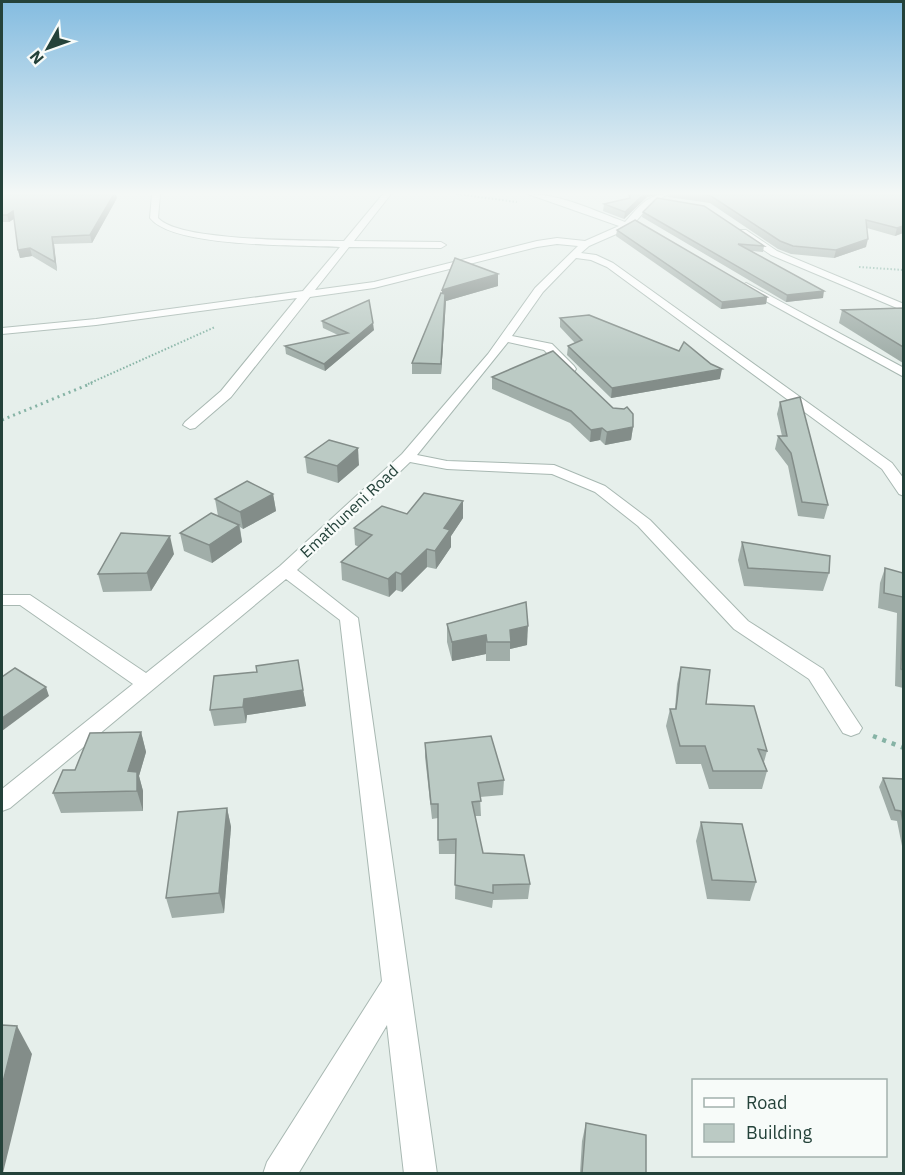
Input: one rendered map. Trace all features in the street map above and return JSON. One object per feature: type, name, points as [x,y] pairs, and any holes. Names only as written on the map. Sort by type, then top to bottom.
[{"type":"street","points":[[190,425],[226,394],[342,249]]},
{"type":"street","points":[[2,331],[96,322],[374,285],[518,249]]},
{"type":"street","points":[[580,249],[593,258],[610,265],[799,400],[887,466],[903,491]]},
{"type":"street","name":"Emathuneni Road","points":[[2,802],[286,570],[407,457],[492,357],[538,290],[580,249]]},
{"type":"street","points":[[767,249],[774,254],[903,308]]},
{"type":"street","points":[[741,283],[903,373]]},
{"type":"street","points":[[505,338],[548,347],[579,378]]},
{"type":"street","points":[[407,457],[447,465],[554,470],[600,489],[644,523],[741,625],[816,674],[851,728]]},
{"type":"street","points":[[286,570],[349,618],[421,1173]]},
{"type":"street","points":[[2,600],[24,599],[146,683]]},
{"type":"street","points":[[279,1173],[396,984]]},
{"type":"path","points":[[869,292],[864,270],[858,267],[903,270]]},
{"type":"path","points":[[2,420],[78,389],[219,325]]},
{"type":"building","points":[[31,249],[53,249],[55,262]]},
{"type":"building","points":[[644,249],[684,249],[767,297],[722,302]]},
{"type":"building","points":[[707,249],[747,249],[824,291],[787,295]]},
{"type":"building","points":[[455,258],[498,274],[442,290]]},
{"type":"building","points":[[441,293],[445,294],[441,364],[412,363]]},
{"type":"building","points":[[369,300],[373,323],[324,364],[285,346],[348,333],[322,321]]},
{"type":"building","points":[[903,308],[903,347],[842,310]]},
{"type":"building","points":[[589,315],[679,351],[684,342],[711,364],[722,369],[612,388],[568,346],[582,340],[560,318]]},
{"type":"building","points":[[553,351],[613,408],[627,407],[633,414],[633,427],[607,432],[602,428],[591,430],[571,411],[492,377]]},
{"type":"building","points":[[800,397],[828,505],[802,502],[791,453],[778,436],[787,436],[780,402]]},
{"type":"building","points":[[329,440],[358,448],[337,466],[305,457]]},
{"type":"building","points":[[247,481],[273,494],[240,512],[215,499]]},
{"type":"building","points":[[424,493],[463,501],[444,528],[450,530],[435,551],[427,549],[401,574],[396,572],[388,579],[341,562],[372,535],[354,528],[382,506],[407,514]]},
{"type":"building","points":[[211,513],[239,525],[209,545],[180,533]]},
{"type":"building","points":[[121,533],[170,536],[147,573],[98,574]]},
{"type":"building","points":[[742,542],[830,556],[829,573],[748,568]]},
{"type":"building","points":[[885,568],[903,573],[903,597],[884,593]]},
{"type":"building","points":[[903,597],[903,670],[901,669]]},
{"type":"building","points":[[526,602],[528,626],[510,630],[511,642],[487,642],[486,635],[452,642],[447,624]]},
{"type":"building","points":[[298,660],[303,690],[244,699],[243,707],[210,710],[214,676],[257,672],[256,666]]},
{"type":"building","points":[[681,667],[710,670],[706,704],[754,706],[767,751],[758,749],[767,771],[713,771],[705,746],[680,746],[670,709],[676,709]]},
{"type":"building","points":[[15,668],[46,687],[2,718],[2,677]]},
{"type":"building","points":[[141,732],[128,771],[137,772],[137,791],[53,793],[63,770],[75,770],[90,733]]},
{"type":"building","points":[[491,736],[504,780],[478,783],[481,801],[472,802],[483,853],[524,855],[530,884],[493,885],[493,893],[455,885],[456,839],[438,840],[438,804],[431,804],[425,743]]},
{"type":"building","points":[[883,778],[903,779],[903,822],[901,811],[895,810]]},
{"type":"building","points":[[227,808],[219,893],[166,898],[178,812]]},
{"type":"building","points":[[701,822],[742,824],[756,882],[712,880]]},
{"type":"building","points":[[2,1025],[17,1026],[2,1086]]},
{"type":"building","points":[[586,1123],[646,1135],[646,1173],[582,1173]]}]
